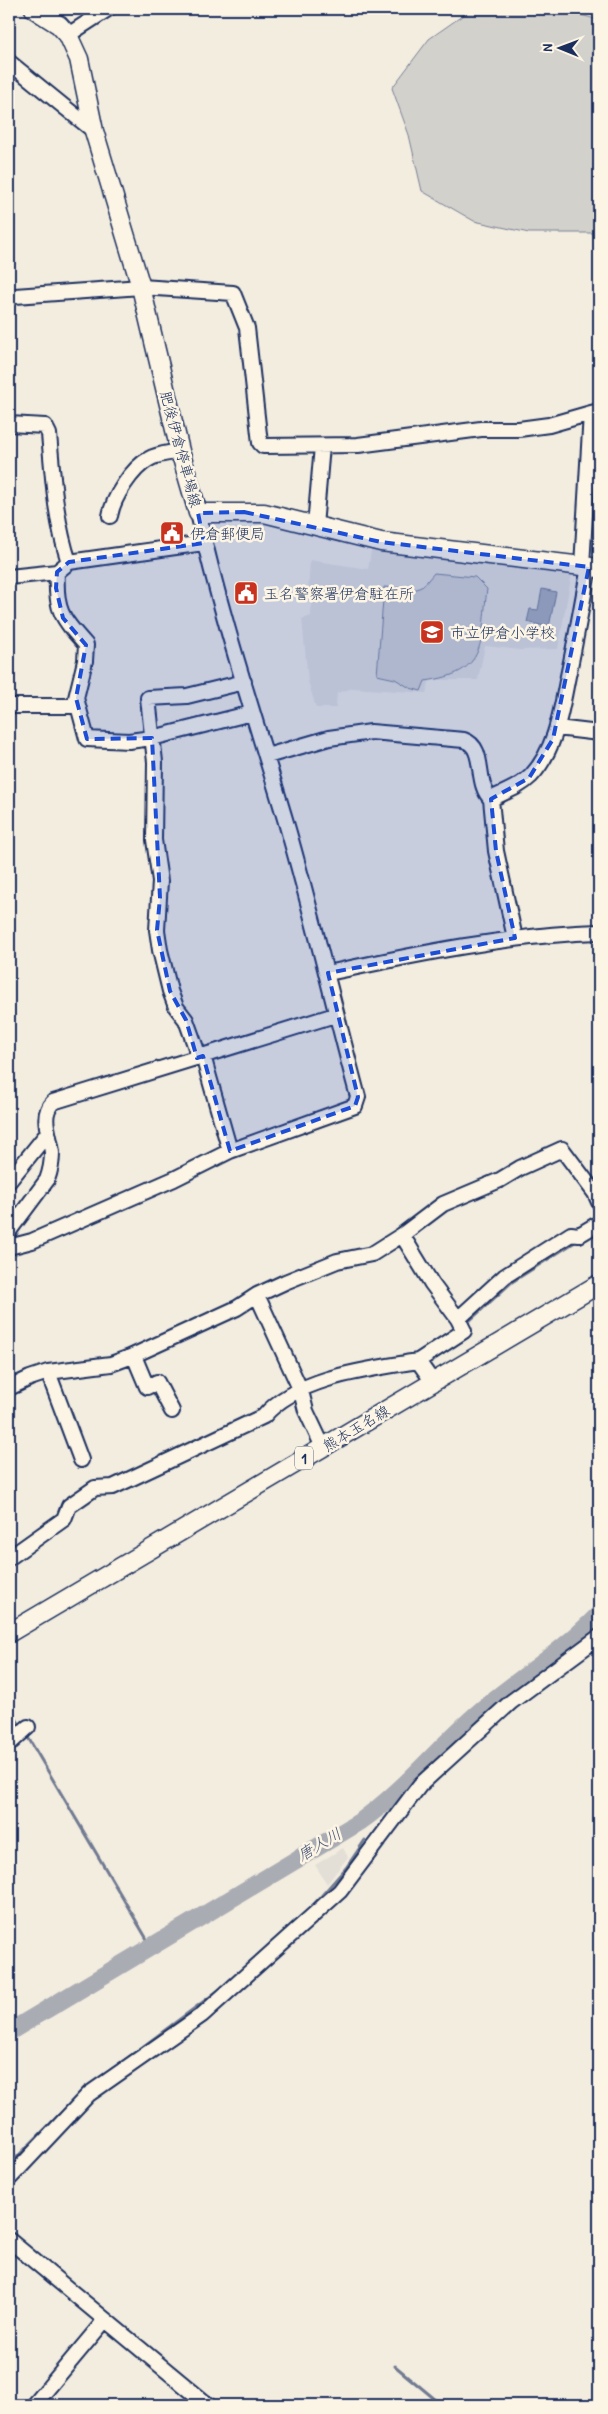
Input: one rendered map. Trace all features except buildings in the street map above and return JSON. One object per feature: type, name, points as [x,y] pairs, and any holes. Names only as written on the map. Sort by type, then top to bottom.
[{"type":"main road","name":"肥後伊倉停車場線","points":[[34,9],[59,25],[68,35],[79,59],[94,131],[141,287],[180,451],[198,514],[264,513],[381,542],[590,567]]},
{"type":"main road","name":"熊本玉名線","points":[[9,1633],[599,1284]]},
{"type":"street","points":[[68,35],[108,9]]},
{"type":"street","points":[[9,62],[94,131]]},
{"type":"street","points":[[9,298],[141,287],[232,293],[247,328],[260,443],[263,446],[358,445],[481,428],[519,429],[549,425],[595,412],[590,567],[557,728],[538,768],[529,778],[518,787],[492,799]]},
{"type":"street","points":[[9,424],[45,426],[49,434],[55,506],[62,542],[69,562]]},
{"type":"street","points":[[315,526],[322,446]]},
{"type":"street","points":[[110,516],[112,507],[118,499],[124,483],[149,459],[180,451]]},
{"type":"street","points":[[9,1248],[32,1241],[174,1179],[230,1151],[355,1106],[358,1097],[335,1015],[328,973],[252,713],[204,542],[198,514]]},
{"type":"street","points":[[9,577],[57,572],[69,562],[204,542]]},
{"type":"street","points":[[57,572],[58,605],[63,618],[86,645],[85,661],[76,698],[87,739],[129,741],[152,738],[252,713]]},
{"type":"street","points":[[230,1151],[200,1057],[186,1020],[176,1007],[170,991],[160,950],[157,930],[160,881],[154,840],[155,762],[148,698],[187,696],[244,682]]},
{"type":"street","points":[[9,706],[77,706]]},
{"type":"street","points":[[557,728],[599,732]]},
{"type":"street","points":[[266,756],[329,738],[371,732],[471,742],[476,748],[484,792],[492,799],[496,851],[515,938]]},
{"type":"street","points":[[328,973],[430,952],[515,938],[599,932]]},
{"type":"street","points":[[9,1231],[47,1180],[51,1171],[52,1152],[47,1134],[47,1114],[53,1102],[335,1015]]},
{"type":"street","points":[[9,1181],[47,1134]]},
{"type":"street","points":[[9,1388],[48,1372],[111,1364],[134,1356],[238,1308],[257,1295],[337,1262],[372,1254],[402,1235],[443,1204],[500,1180],[520,1168],[562,1150],[598,1195]]},
{"type":"street","points":[[460,1323],[505,1276],[572,1234],[579,1235],[599,1223]]},
{"type":"street","points":[[9,1558],[64,1519],[69,1506],[95,1488],[113,1487],[264,1416],[272,1406],[301,1391],[348,1372],[418,1360],[464,1331],[402,1235]]},
{"type":"street","points":[[257,1295],[301,1391],[306,1411],[322,1447]]},
{"type":"street","points":[[134,1356],[147,1387],[157,1382],[172,1411]]},
{"type":"street","points":[[418,1360],[433,1382]]},
{"type":"street","points":[[48,1372],[81,1460]]},
{"type":"street","points":[[9,2179],[88,2094],[196,2020],[340,1891],[420,1785],[511,1702],[599,1637]]},
{"type":"street","points":[[9,1744],[25,1729]]},
{"type":"street","points":[[9,2240],[208,2405]]},
{"type":"street","points":[[34,2405],[105,2320]]},
{"type":"highlighted area","points":[[244,512],[381,542],[589,567],[553,739],[529,778],[491,799],[496,851],[515,938],[328,973],[358,1097],[355,1106],[230,1151],[203,1056],[197,1058],[186,1020],[170,991],[157,930],[160,898],[152,738],[87,739],[76,698],[86,645],[63,618],[56,588],[57,572],[69,562],[204,543],[198,513]]},
{"type":"shaded area","points":[[472,9],[559,9],[599,20],[599,232],[529,233],[474,221],[422,191],[409,135],[392,88],[429,39]]},
{"type":"shaded area","points":[[9,68],[13,72],[10,132],[9,132]]},
{"type":"shaded area","name":"市立伊倉小学校","points":[[372,545],[572,573],[558,649],[520,650],[485,646],[478,680],[430,680],[426,693],[353,688],[337,693],[336,708],[316,708],[308,681],[302,619],[311,616],[312,593],[308,592],[310,560],[368,569]]},
{"type":"shaded area","points":[[434,573],[475,577],[487,589],[481,639],[477,652],[471,662],[461,671],[446,677],[425,681],[421,691],[410,688],[395,679],[377,675],[384,587],[417,589],[423,586]]},
{"type":"shaded area","points":[[542,589],[556,592],[549,627],[527,622],[530,609],[538,610]]},
{"type":"shaded area","points":[[343,1848],[348,1857],[327,1884],[315,1865]]},
{"type":"waterway","points":[[465,1325],[512,1282],[575,1242]]},
{"type":"waterway","points":[[9,1550],[18,1543]]},
{"type":"waterway","name":"唐人川","points":[[9,2032],[361,1821],[392,1796],[479,1712],[555,1653],[598,1615]]},
{"type":"waterway","points":[[9,1708],[22,1728]]},
{"type":"waterway","points":[[26,1734],[151,1946]]},
{"type":"waterway","name":"唐人川","points":[[361,1821],[362,1825]]},
{"type":"waterway","points":[[308,1911],[346,1868],[365,1840]]},
{"type":"waterway","points":[[90,2086],[219,1990]]},
{"type":"waterway","points":[[9,2165],[81,2093]]},
{"type":"waterway","points":[[395,2366],[442,2405]]},
{"type":"place","name":"伊倉郵便局","points":[[172,533]]},
{"type":"place","name":"玉名警察署伊倉駐在所","points":[[246,593]]},
{"type":"place","name":"市立伊倉小学校","points":[[432,632]]}]
